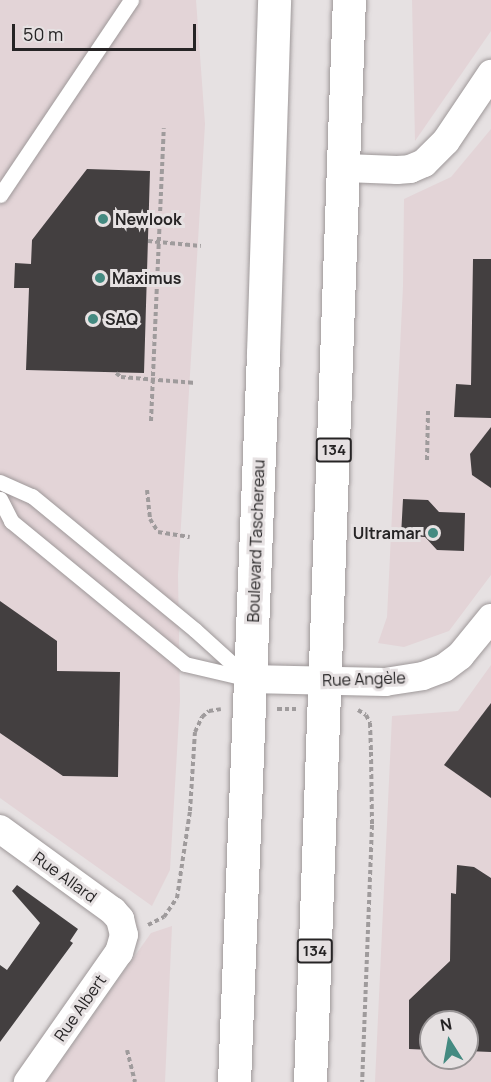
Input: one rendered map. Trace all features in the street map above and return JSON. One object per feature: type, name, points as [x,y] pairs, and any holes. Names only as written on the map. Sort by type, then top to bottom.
[{"type":"main road","name":"Boulevard Taschereau","points":[[234,1082],[263,354],[274,0]]},
{"type":"main road","name":"134","points":[[310,1082],[345,168],[349,0]]},
{"type":"street","points":[[345,168],[403,170],[424,163],[446,141],[491,74]]},
{"type":"street","name":"Rue Angèle","points":[[249,694],[324,695],[431,674],[460,657],[491,618]]},
{"type":"street","name":"Rue Allard","points":[[0,829],[113,911],[120,919],[135,927]]},
{"type":"street","name":"Rue Albert","points":[[28,1082],[135,927]]},
{"type":"lane","points":[[0,195],[131,0]]},
{"type":"lane","points":[[0,482],[32,496],[195,630],[249,694]]},
{"type":"lane","points":[[0,500],[11,521],[185,664],[249,694]]},
{"type":"path","points":[[151,421],[164,128]]},
{"type":"path","points":[[148,241],[201,246]]},
{"type":"path","points":[[116,373],[121,377],[196,383]]},
{"type":"path","points":[[427,460],[428,411]]},
{"type":"path","points":[[147,490],[150,519],[158,532],[190,537]]},
{"type":"path","name":"Rue Angèle","points":[[135,927],[164,917],[177,898],[190,811],[195,732],[202,717],[209,711],[249,694],[324,695],[360,710],[366,715],[371,729],[372,825],[362,1082]]},
{"type":"path","points":[[127,1050],[135,1082]]},
{"type":"shaded area","points":[[0,0],[196,0],[205,124],[178,575],[180,701],[170,870],[152,906],[0,798]]},
{"type":"shaded area","points":[[412,0],[491,0],[491,31],[415,141]]},
{"type":"shaded area","points":[[491,129],[491,575],[449,631],[404,647],[378,643],[387,617],[403,286],[404,199],[451,177]]},
{"type":"shaded area","points":[[491,665],[491,1082],[375,1082],[392,716],[458,711]]},
{"type":"shaded area","points":[[172,926],[165,1082],[46,1082],[151,933]]},
{"type":"building","points":[[87,169],[150,171],[144,373],[26,370],[29,288],[14,288],[15,263],[31,264],[32,240]]},
{"type":"building","points":[[473,259],[491,259],[491,418],[454,417],[456,384],[471,385]]},
{"type":"building","points":[[491,427],[491,488],[472,475],[470,454]]},
{"type":"building","points":[[403,499],[428,500],[439,512],[465,513],[464,551],[437,550],[425,537],[401,536]]},
{"type":"building","points":[[0,601],[57,641],[57,671],[120,672],[118,777],[63,776],[0,733]]},
{"type":"building","points":[[491,703],[491,798],[444,765]]},
{"type":"building","points":[[457,865],[474,867],[491,878],[491,1052],[479,1052],[479,1010],[419,1010],[419,1049],[409,1049],[409,1000],[450,961],[451,893],[456,894]]},
{"type":"building","points":[[17,885],[78,929],[70,941],[73,943],[0,1042],[0,965],[7,970],[40,923],[12,891]]},
{"type":"place","name":"Newlook","points":[[103,219]]},
{"type":"place","name":"Maximus","points":[[100,278]]},
{"type":"place","name":"SAQ","points":[[93,319]]},
{"type":"place","name":"Ultramar","points":[[433,533]]}]
